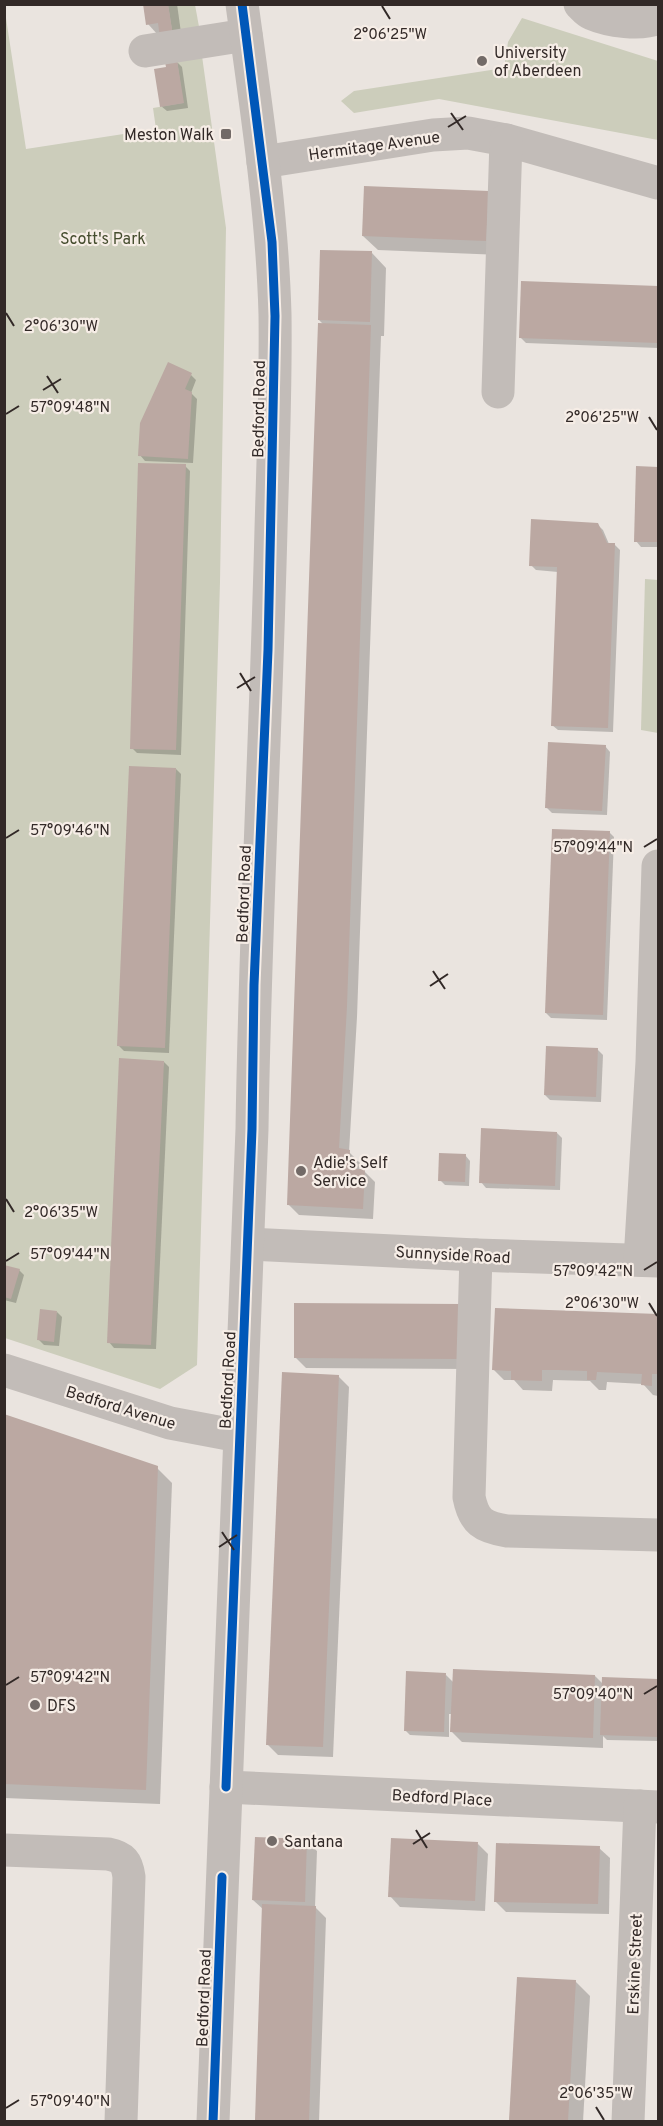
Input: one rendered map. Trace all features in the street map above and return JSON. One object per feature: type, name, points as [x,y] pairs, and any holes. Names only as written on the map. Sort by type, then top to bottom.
[{"type":"street","points":[[580,4],[590,13],[625,22],[652,21],[658,18]]},
{"type":"street","points":[[145,51],[244,20]]},
{"type":"street","name":"Bedford Road","points":[[213,2121],[252,1129],[254,985],[268,650],[275,316],[272,242],[244,20]]},
{"type":"street","name":"Hermitage Avenue","points":[[263,162],[432,135],[468,133],[506,140],[658,183]]},
{"type":"street","points":[[498,392],[506,140]]},
{"type":"street","points":[[649,1260],[648,1161],[658,920],[658,866]]},
{"type":"street","name":"Sunnyside Road","points":[[248,1244],[476,1255],[649,1260]]},
{"type":"street","points":[[476,1255],[470,1497],[472,1509],[478,1521],[489,1528],[507,1531],[658,1535]]},
{"type":"street","name":"Bedford Avenue","points":[[4,1370],[170,1422],[239,1436]]},
{"type":"street","name":"Bedford Place","points":[[226,1787],[649,1806]]},
{"type":"street","name":"Erskine Street","points":[[628,2121],[649,1806]]},
{"type":"street","points":[[4,1850],[108,1854],[120,1856],[128,1864],[121,2121]]},
{"type":"green space","name":"Scott's Park","points":[[4,5],[26,149],[156,129],[153,108],[183,103],[177,60],[202,56],[226,228],[220,582],[197,1365],[160,1389],[5,1338]]},
{"type":"green space","points":[[168,5],[195,5],[200,32],[173,36]]},
{"type":"green space","points":[[522,18],[658,61],[658,140],[439,99],[354,113],[341,101],[354,91],[504,68],[508,42]]},
{"type":"green space","points":[[645,579],[658,580],[658,733],[641,730]]},
{"type":"building","points":[[143,4],[168,4],[173,36],[160,38],[158,23],[146,25]]},
{"type":"building","points":[[177,60],[184,103],[160,107],[154,69],[166,67],[165,62]]},
{"type":"building","points":[[364,186],[489,191],[486,241],[362,236]]},
{"type":"building","points":[[320,250],[372,251],[370,322],[318,320]]},
{"type":"building","points":[[521,281],[658,286],[658,343],[519,338]]},
{"type":"building","points":[[318,323],[371,325],[347,1006],[339,1148],[350,1150],[349,1169],[365,1169],[363,1209],[287,1205]]},
{"type":"building","points":[[168,362],[192,373],[185,389],[192,392],[188,459],[138,456],[140,423]]},
{"type":"building","points":[[138,463],[186,464],[176,750],[130,749]]},
{"type":"building","points":[[636,466],[658,467],[658,542],[634,542]]},
{"type":"building","points":[[531,519],[598,523],[607,543],[615,543],[608,728],[551,726],[557,567],[529,566]]},
{"type":"building","points":[[548,742],[606,745],[602,811],[545,808]]},
{"type":"building","points":[[129,766],[176,768],[165,1048],[117,1046]]},
{"type":"building","points":[[552,829],[610,831],[603,1015],[545,1013]]},
{"type":"building","points":[[546,1046],[598,1048],[596,1097],[544,1095]]},
{"type":"building","points":[[119,1058],[164,1061],[151,1345],[107,1343]]},
{"type":"building","points":[[481,1128],[557,1132],[555,1186],[479,1183]]},
{"type":"building","points":[[439,1153],[466,1154],[465,1182],[438,1181]]},
{"type":"building","points":[[4,1265],[20,1269],[11,1299],[4,1297]]},
{"type":"building","points":[[294,1303],[462,1304],[461,1359],[294,1358]]},
{"type":"building","points":[[495,1308],[658,1314],[658,1374],[652,1374],[652,1386],[641,1385],[642,1374],[597,1372],[596,1380],[587,1380],[587,1371],[542,1370],[542,1381],[511,1380],[511,1371],[492,1370]]},
{"type":"building","points":[[40,1309],[57,1311],[54,1342],[37,1340]]},
{"type":"building","points":[[282,1372],[339,1375],[323,1747],[266,1745]]},
{"type":"building","points":[[4,1414],[158,1466],[146,1790],[4,1784]]},
{"type":"building","points":[[453,1669],[595,1675],[593,1738],[450,1732]]},
{"type":"building","points":[[406,1671],[446,1673],[444,1732],[404,1731]]},
{"type":"building","points":[[602,1677],[658,1679],[658,1737],[600,1735]]},
{"type":"building","points":[[255,1837],[307,1839],[305,1902],[252,1900]]},
{"type":"building","points":[[391,1838],[478,1842],[475,1901],[388,1897]]},
{"type":"building","points":[[496,1843],[600,1846],[598,1904],[494,1902]]},
{"type":"building","points":[[262,1904],[316,1906],[309,2121],[255,2121]]},
{"type":"building","points":[[517,1977],[576,1980],[568,2121],[509,2121]]},
{"type":"cycle path","points":[[226,1787],[268,650],[275,316],[272,242],[242,4]]},
{"type":"cycle path","points":[[213,2122],[222,1877]]},
{"type":"place","name":"University of Aberdeen","points":[[482,61]]},
{"type":"place","name":"Meston Walk","points":[[226,134]]},
{"type":"place","name":"Adie's Self Service","points":[[301,1171]]},
{"type":"place","name":"DFS","points":[[35,1705]]},
{"type":"place","name":"Santana","points":[[272,1841]]}]
